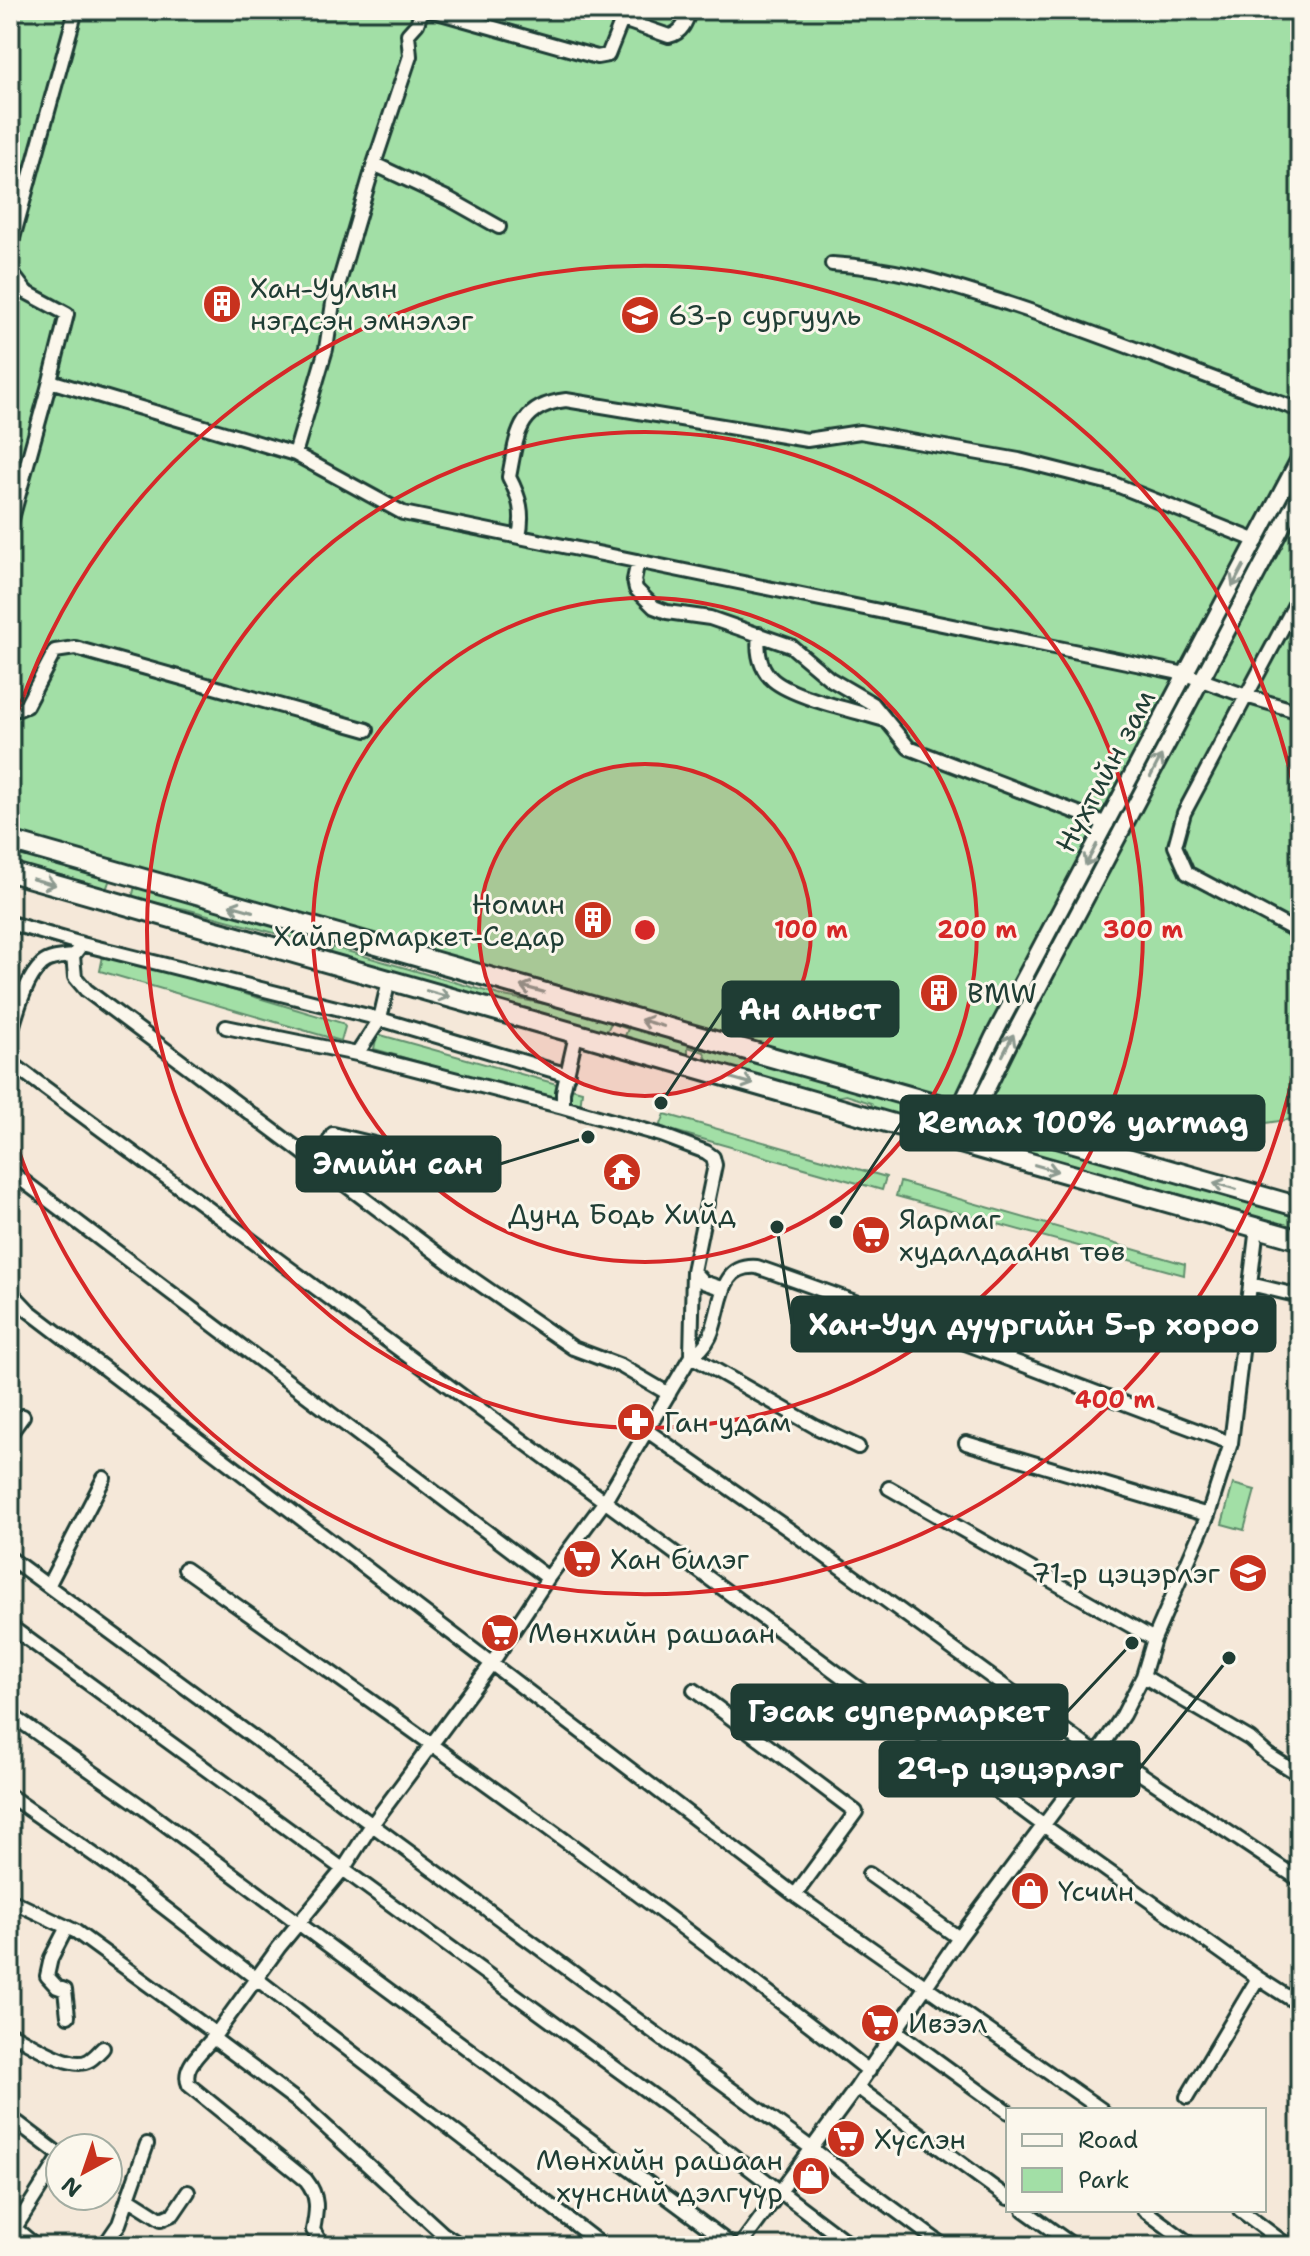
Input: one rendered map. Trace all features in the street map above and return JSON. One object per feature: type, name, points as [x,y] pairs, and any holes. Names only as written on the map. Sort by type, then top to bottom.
[{"type":"highway","points":[[10,841],[1300,1207]]},
{"type":"highway","points":[[10,872],[1300,1240]]},
{"type":"highway","points":[[310,956],[316,929]]},
{"type":"highway","points":[[607,1044],[619,1032],[616,1013]]},
{"type":"highway","points":[[699,1070],[695,1054],[705,1038]]},
{"type":"highway","points":[[854,1113],[861,1084]]},
{"type":"main road","name":"Нүхтийн зам","points":[[966,1113],[993,1037],[1300,457]]},
{"type":"main road","name":"Нүхтийн зам","points":[[966,1113],[1010,1042],[1300,493]]},
{"type":"street","points":[[10,249],[76,10]]},
{"type":"street","points":[[295,454],[326,349],[333,303],[410,56],[408,34],[417,24],[422,10]]},
{"type":"street","points":[[430,10],[597,57],[608,55],[625,15],[669,36],[675,35],[684,26],[690,10]]},
{"type":"street","points":[[374,164],[451,200],[499,227]]},
{"type":"street","points":[[832,264],[877,266],[932,279],[1088,329],[1194,373],[1300,410]]},
{"type":"street","points":[[10,271],[26,292],[67,314],[10,526]]},
{"type":"street","points":[[50,381],[295,454],[403,513],[1185,674],[1300,712]]},
{"type":"street","points":[[519,537],[522,506],[509,477],[517,436],[524,418],[547,402],[566,400],[807,440],[860,432],[1006,457],[1114,484],[1257,541]]},
{"type":"street","points":[[638,561],[634,580],[636,589],[654,607],[667,612],[710,618],[791,646],[830,679],[873,704],[909,748],[1107,824]]},
{"type":"street","points":[[1300,595],[1184,813],[1175,846],[1187,873],[1300,933]]},
{"type":"street","points":[[759,634],[757,650],[771,678],[800,693],[888,721]]},
{"type":"street","points":[[10,706],[19,709],[26,706],[55,651],[75,648],[367,730]]},
{"type":"street","points":[[10,923],[380,1019],[568,1075]]},
{"type":"street","points":[[82,944],[73,956],[75,977],[86,990],[451,1264],[573,1348],[621,1366],[669,1394]]},
{"type":"street","points":[[10,1035],[31,980],[43,963],[73,956]]},
{"type":"street","points":[[357,1054],[380,1019],[389,980]]},
{"type":"street","points":[[226,1027],[357,1054],[563,1107],[661,1135],[706,1152],[713,1157],[715,1165],[693,1271],[691,1356],[669,1394],[605,1501],[548,1578],[492,1663],[371,1826],[344,1868],[187,2069],[189,2085],[306,2180],[314,2190],[317,2201],[313,2230],[323,2246]]},
{"type":"street","points":[[563,1107],[576,1035]]},
{"type":"street","points":[[10,1062],[1043,1825],[1300,2005]]},
{"type":"street","points":[[317,1165],[333,1134],[485,1171]]},
{"type":"street","points":[[10,1171],[548,1578]]},
{"type":"street","points":[[740,2246],[869,2071],[924,1986],[1100,1751],[1143,1676],[1154,1639],[1208,1515],[1231,1443],[1257,1227]]},
{"type":"street","points":[[691,1356],[702,1351],[711,1336],[728,1278],[735,1269],[757,1267],[1231,1443]]},
{"type":"street","points":[[693,1271],[703,1282],[724,1289]]},
{"type":"street","points":[[1250,1284],[1300,1296]]},
{"type":"street","points":[[12,1297],[795,1895],[1099,2108]]},
{"type":"street","points":[[691,1356],[816,1427],[858,1447]]},
{"type":"street","points":[[10,1434],[23,1416]]},
{"type":"street","points":[[646,1430],[1100,1751],[1300,1880]]},
{"type":"street","points":[[966,1443],[1208,1515]]},
{"type":"street","points":[[48,1586],[104,1478]]},
{"type":"street","points":[[889,1488],[1154,1639]]},
{"type":"street","points":[[10,1558],[944,2246]]},
{"type":"street","points":[[185,1569],[755,1981],[869,2071]]},
{"type":"street","points":[[10,1626],[670,2108],[852,2246]]},
{"type":"street","points":[[1143,1676],[1250,1739],[1268,1755],[1300,1775]]},
{"type":"street","points":[[694,1690],[856,1812],[795,1895]]},
{"type":"street","points":[[10,1714],[138,1804],[733,2246]]},
{"type":"street","points":[[10,1796],[113,1868],[603,2246]]},
{"type":"street","points":[[869,1874],[959,1938]]},
{"type":"street","points":[[10,1900],[67,1927],[215,2036],[301,2104],[442,2233],[462,2246]]},
{"type":"street","points":[[67,1927],[51,1958],[47,1976],[57,1987],[65,1990],[68,2016]]},
{"type":"street","points":[[1187,2097],[1258,1978]]},
{"type":"street","points":[[895,2030],[1006,2111]]},
{"type":"street","points":[[10,2033],[48,2055],[81,2063],[103,2048]]},
{"type":"street","points":[[857,2087],[1006,2197]]},
{"type":"street","points":[[18,2123],[44,2143]]},
{"type":"street","points":[[104,2246],[119,2224],[147,2144]]},
{"type":"street","points":[[36,2246],[12,2226],[44,2179]]},
{"type":"street","points":[[128,2198],[161,2219],[173,2214],[188,2192]]},
{"type":"street","points":[[1027,2212],[1074,2246]]},
{"type":"street","points":[[1147,2212],[1193,2246]]},
{"type":"street","points":[[1243,2212],[1288,2246]]},
{"type":"green space","points":[[10,10],[1300,10],[1300,1118],[1077,1151],[1300,1216],[1300,1232],[874,1110],[871,1103],[846,1095],[836,1097],[708,1062],[704,1052],[688,1047],[688,1056],[624,1038],[628,1029],[611,1023],[603,1032],[326,954],[333,947],[499,995],[545,1004],[10,839]]},
{"type":"green space","points":[[10,850],[110,879],[106,890],[10,863]]},
{"type":"green space","points":[[135,886],[303,932],[305,938],[300,940],[186,909],[132,898]]},
{"type":"green space","points":[[103,956],[199,980],[342,1023],[345,1027],[341,1041],[100,971]]},
{"type":"green space","points":[[377,1034],[582,1091],[580,1108],[374,1049]]},
{"type":"green space","points":[[665,1114],[886,1177],[882,1190],[660,1127]]},
{"type":"green space","points":[[900,1182],[1185,1264],[1184,1275],[896,1196]]},
{"type":"green space","points":[[1233,1484],[1255,1490],[1244,1530],[1222,1524]]},
{"type":"place","name":"Хан-Уулын нэгдсэн эмнэлэг","points":[[222,304]]},
{"type":"place","name":"63-р сургууль","points":[[640,315]]},
{"type":"place","name":"Номин Хайпермаркет-Седар","points":[[593,920]]},
{"type":"place","name":"BMW","points":[[939,993]]},
{"type":"place","name":"Ан аньст","points":[[661,1103]]},
{"type":"place","name":"Эмийн сан","points":[[588,1137]]},
{"type":"place","name":"Дунд Бодь Хийд","points":[[622,1172]]},
{"type":"place","name":"Remax 100% yarmag","points":[[836,1222]]},
{"type":"place","name":"Хан-Уул дүүргийн 5-р хороо","points":[[777,1227]]},
{"type":"place","name":"Яармаг худалдааны төв","points":[[871,1235]]},
{"type":"place","name":"Ган удам","points":[[636,1422]]},
{"type":"place","name":"Хан билэг","points":[[582,1559]]},
{"type":"place","name":"71-р цэцэрлэг","points":[[1248,1573]]},
{"type":"place","name":"Мөнхийн рашаан","points":[[500,1633]]},
{"type":"place","name":"Гэсак супермаркет","points":[[1132,1643]]},
{"type":"place","name":"29-р цэцэрлэг","points":[[1229,1658]]},
{"type":"place","name":"Үсчин","points":[[1030,1891]]},
{"type":"place","name":"Ивээл","points":[[880,2023]]},
{"type":"place","name":"Хүслэн","points":[[846,2139]]},
{"type":"place","name":"Мөнхийн рашаан хүнсний дэлгүүр","points":[[811,2176]]}]
